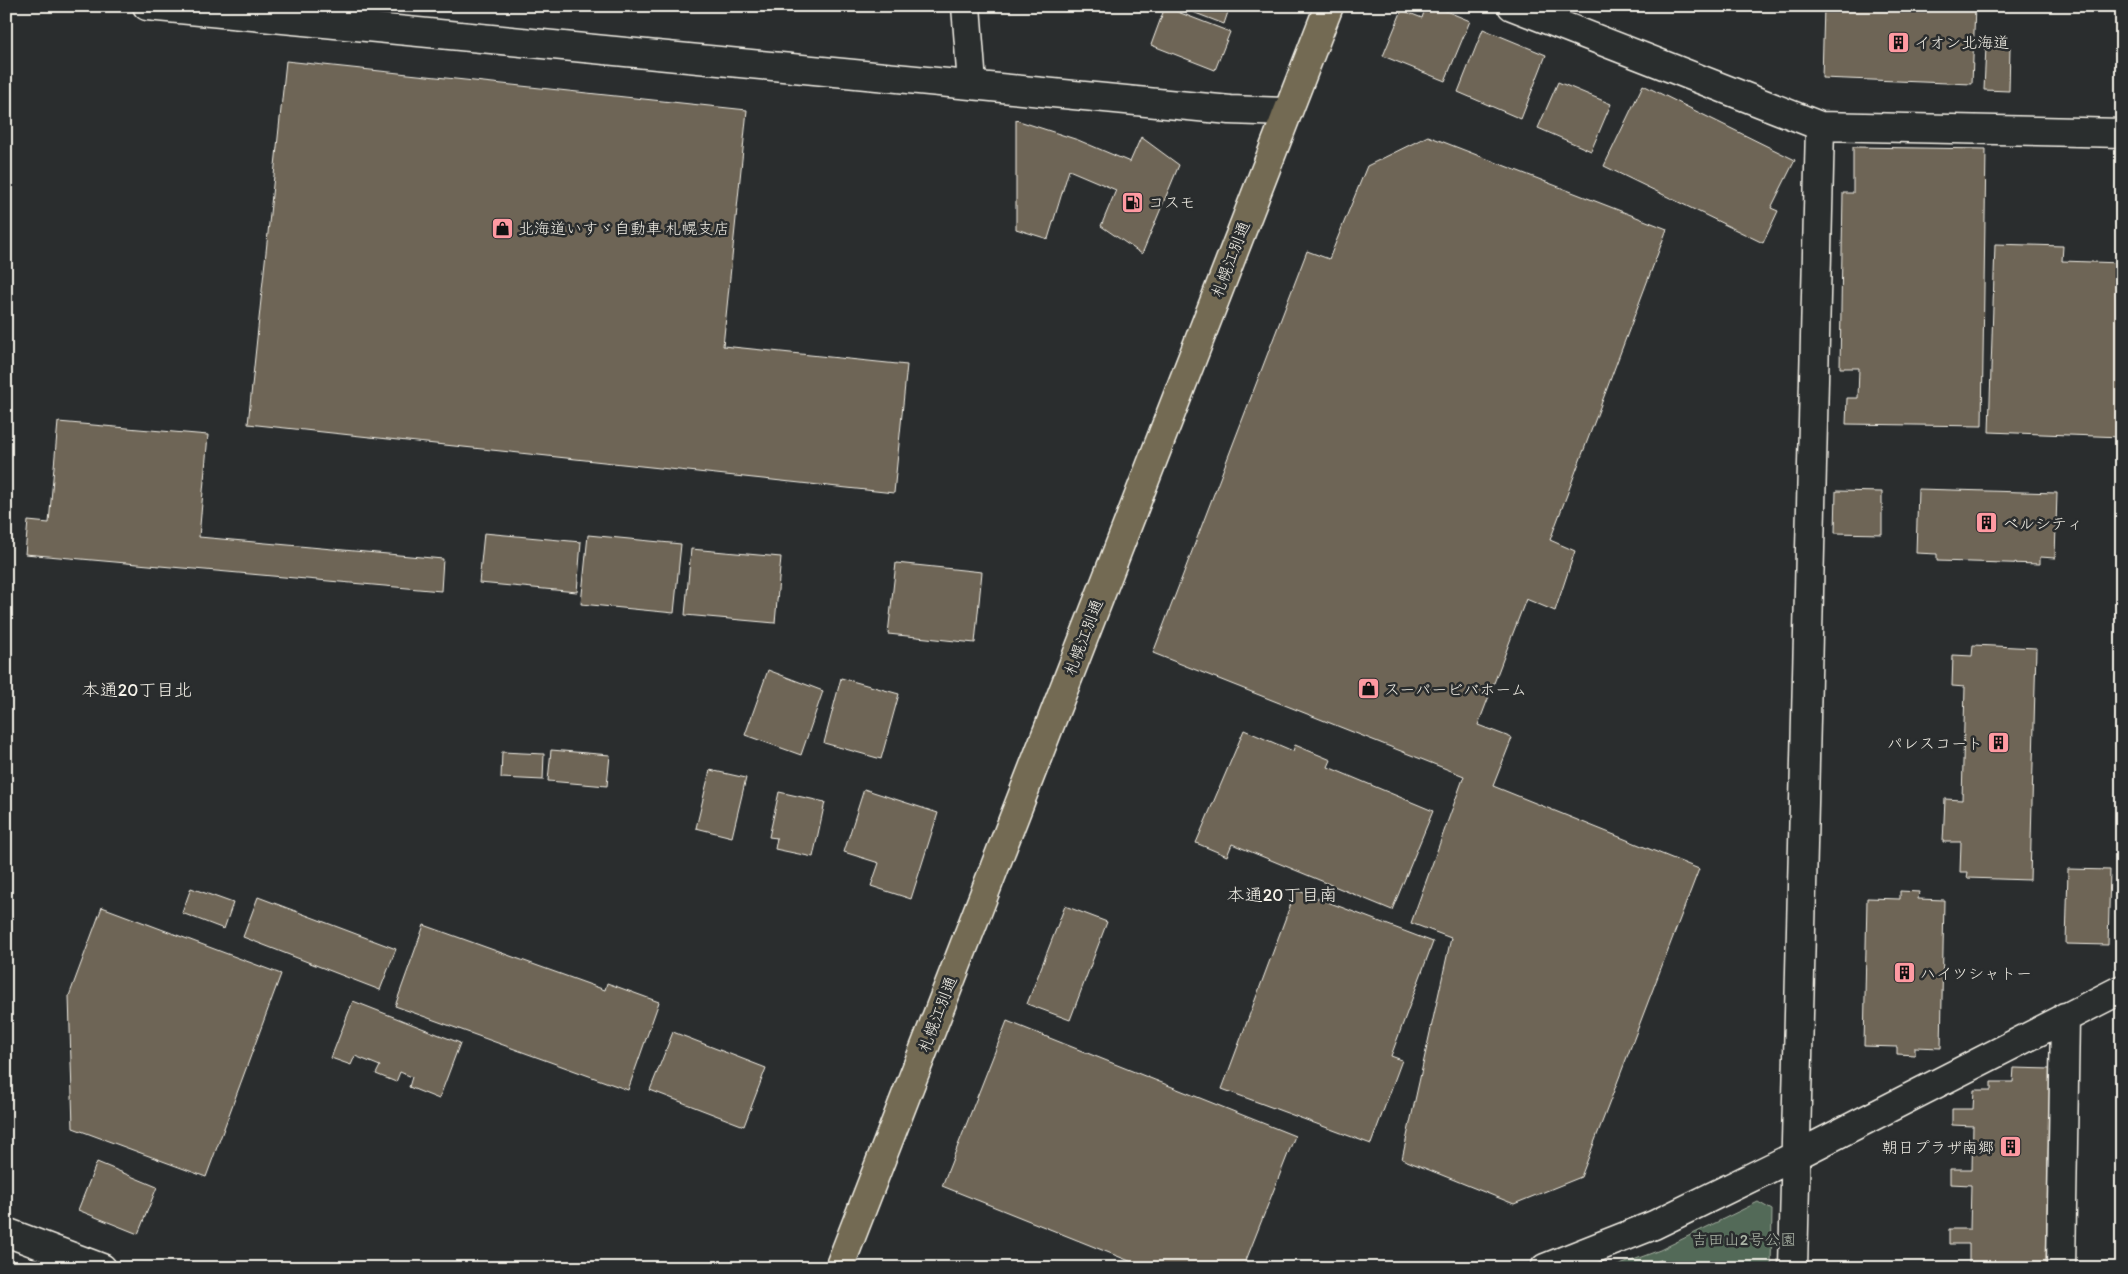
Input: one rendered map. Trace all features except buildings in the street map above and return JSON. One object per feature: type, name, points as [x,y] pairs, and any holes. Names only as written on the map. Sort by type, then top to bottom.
[{"type":"highway","name":"札幌江別通","points":[[838,1268],[1286,112],[1329,6]]},
{"type":"street","points":[[147,6],[1230,110],[1286,112]]},
{"type":"street","points":[[966,6],[972,84]]},
{"type":"street","points":[[1512,6],[1820,126],[2122,133]]},
{"type":"street","points":[[1793,1268],[1820,126]]},
{"type":"street","points":[[1545,1268],[1654,1225],[1795,1156],[2122,989]]},
{"type":"street","points":[[2061,1268],[2065,1018]]},
{"type":"street","points":[[6,1232],[102,1268]]},
{"type":"green space","name":"吉田山2号公園","points":[[1758,1202],[1772,1210],[1771,1268],[1612,1268],[1660,1250]]},
{"type":"place","name":"イオン北海道","points":[[1898,42]]},
{"type":"place","name":"コスモ","points":[[1132,202]]},
{"type":"place","name":"北海道いすゞ自動車 札幌支店","points":[[502,228]]},
{"type":"place","name":"ベルシティ","points":[[1987,523]]},
{"type":"place","name":"スーパービバホーム","points":[[1368,689]]},
{"type":"place","name":"パレスコート","points":[[1999,743]]},
{"type":"place","name":"ハイツシャトー","points":[[1904,973]]},
{"type":"place","name":"朝日プラザ南郷","points":[[2010,1147]]},
{"type":"district","name":"本通20丁目北","points":[[137,690]]},
{"type":"district","name":"本通20丁目南","points":[[1282,895]]}]
